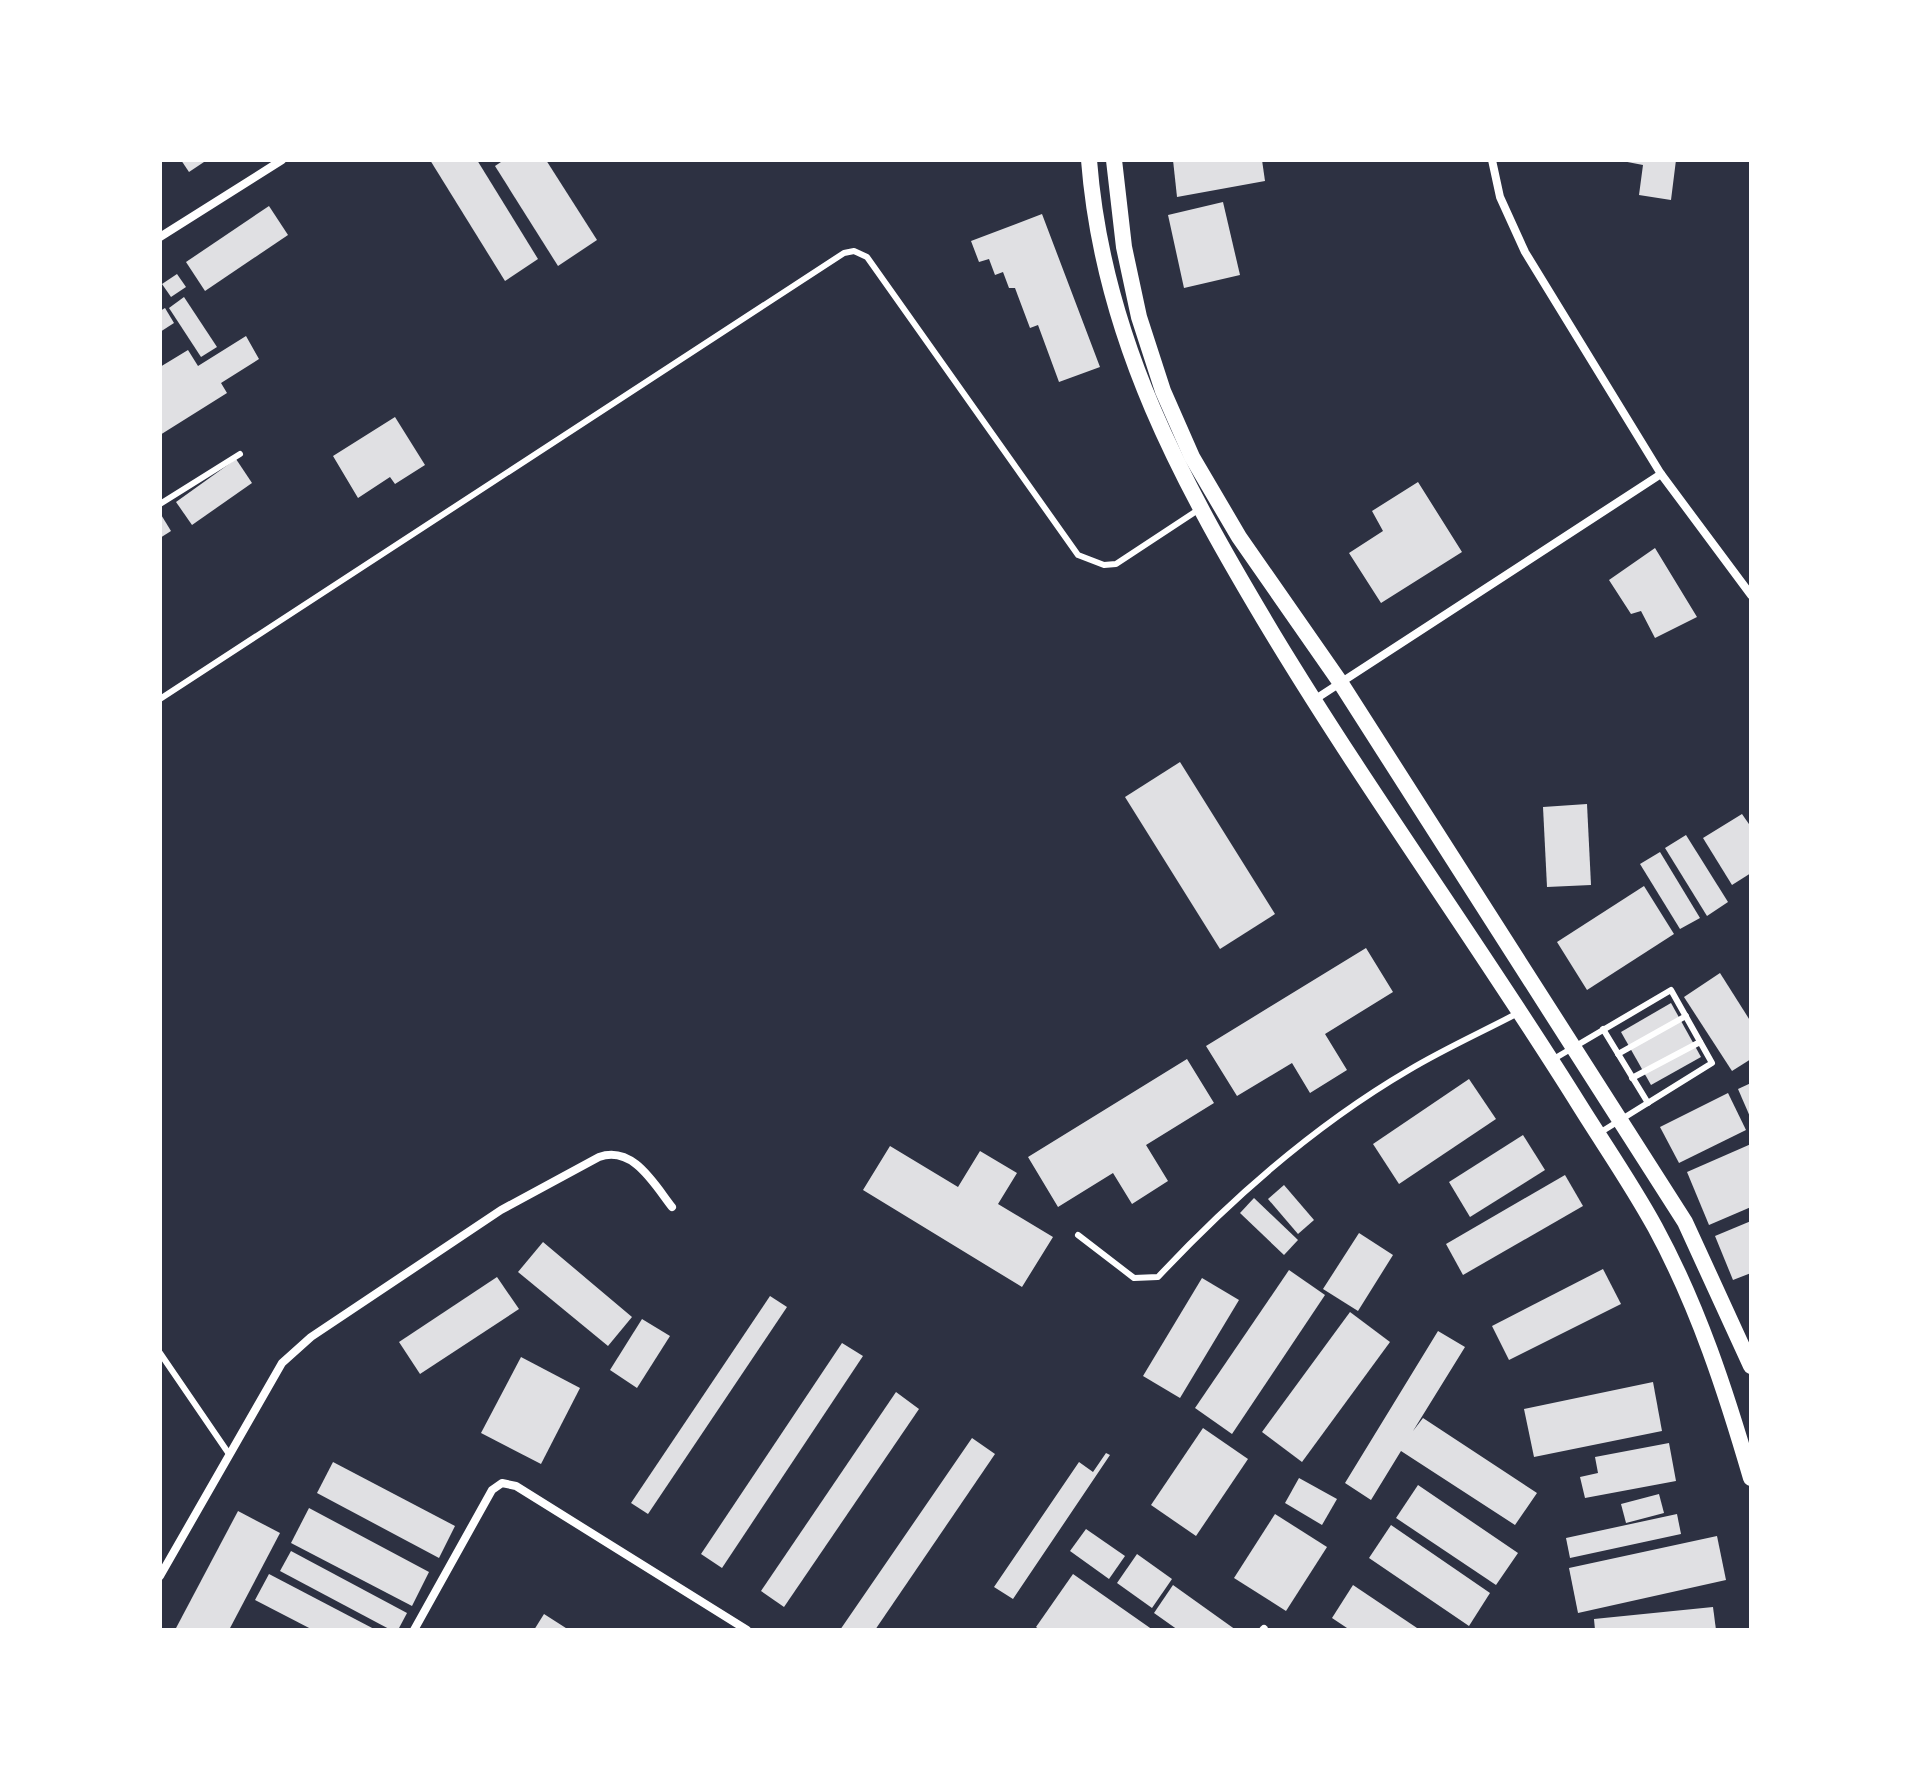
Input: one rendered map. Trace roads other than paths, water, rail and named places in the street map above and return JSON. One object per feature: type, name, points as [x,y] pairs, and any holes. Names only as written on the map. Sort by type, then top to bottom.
[{"type":"main road","points":[[1089,160],[1093,207],[1126,344],[1198,510],[1314,701],[1521,1011],[1655,1226],[1687,1292],[1717,1368],[1751,1478]]},
{"type":"main road","points":[[1114,160],[1124,247],[1139,317],[1163,391],[1192,457],[1239,537],[1340,682],[1685,1222],[1751,1366]]},
{"type":"street","points":[[160,237],[282,160]]},
{"type":"street","points":[[1492,160],[1500,197],[1525,252],[1661,474],[1751,595]]},
{"type":"street","points":[[1314,701],[1661,474]]},
{"type":"street","points":[[160,1576],[282,1363],[311,1337],[501,1210],[611,1153],[627,1156],[672,1207]]},
{"type":"street","points":[[414,1630],[492,1490],[502,1483],[516,1486],[747,1630]]},
{"type":"lane","points":[[160,699],[844,253],[854,251],[867,257],[1078,555],[1104,565],[1116,564],[1198,510]]},
{"type":"lane","points":[[160,504],[240,454]]},
{"type":"lane","points":[[1552,1060],[1671,990],[1712,1063],[1598,1134]]},
{"type":"lane","points":[[1078,1235],[1134,1278],[1144,1280],[1158,1277],[1210,1222],[1299,1146],[1408,1070],[1521,1011]]},
{"type":"lane","points":[[1618,1054],[1686,1016]]},
{"type":"lane","points":[[1603,1029],[1648,1103]]},
{"type":"lane","points":[[1632,1078],[1700,1042]]},
{"type":"lane","points":[[160,1353],[229,1454]]}]
